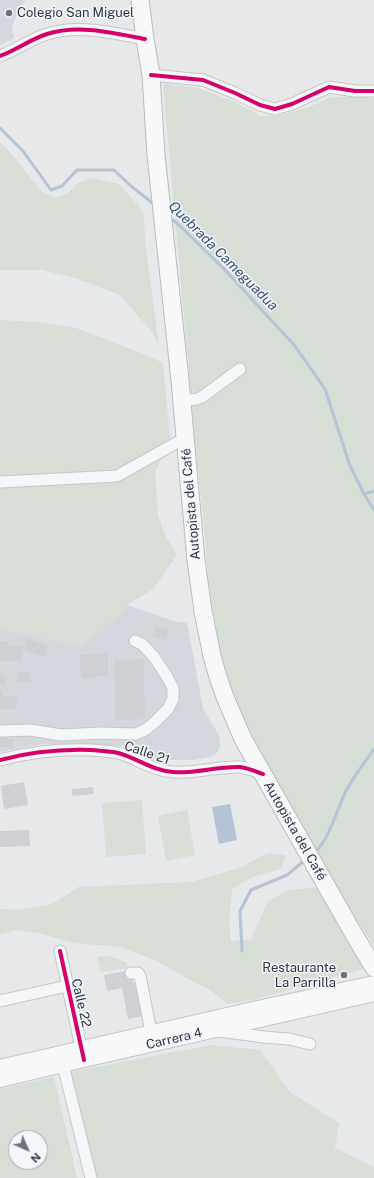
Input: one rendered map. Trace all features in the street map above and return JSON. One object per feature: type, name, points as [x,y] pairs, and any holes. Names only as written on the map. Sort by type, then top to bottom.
[{"type":"highway","name":"Autopista del Café","points":[[139,2],[151,75],[156,155],[182,401],[196,560],[207,634],[212,656],[233,717],[246,744],[374,968]]},
{"type":"main road","points":[[347,994],[374,982]]},
{"type":"main road","name":"Carrera 4","points":[[0,1080],[63,1066],[82,1054],[151,1032],[347,994]]},
{"type":"main road","name":"Carrera 4","points":[[0,1067],[215,1030],[347,994]]},
{"type":"main road","points":[[347,994],[374,994]]},
{"type":"street","points":[[0,56],[46,35],[71,29],[100,31],[145,39]]},
{"type":"street","points":[[151,75],[203,80],[260,105],[276,109],[292,104],[329,87],[355,91],[374,91]]},
{"type":"street","points":[[182,401],[202,397],[240,369]]},
{"type":"street","points":[[0,482],[117,476],[185,438]]},
{"type":"street","points":[[0,731],[31,730],[61,735],[101,733],[136,734],[145,730],[168,709],[173,699],[173,688],[154,657],[142,644],[136,641]]},
{"type":"street","name":"Calle 21","points":[[225,768],[238,761],[245,751],[246,744]]},
{"type":"street","name":"Calle 21","points":[[0,760],[33,752],[54,750],[88,750],[118,753],[158,770],[170,772],[188,773],[240,767],[263,774]]},
{"type":"street","name":"Calle 22","points":[[60,951],[82,1054]]},
{"type":"street","points":[[131,973],[138,973],[140,976],[151,1032]]},
{"type":"street","points":[[0,1002],[67,986]]},
{"type":"street","points":[[215,1030],[289,1038],[310,1044]]},
{"type":"street","points":[[63,1066],[91,1178]]},
{"type":"shaded area","name":"Colegio San Miguel","points":[[0,0],[25,0],[12,25],[14,38],[0,45]]},
{"type":"shaded area","points":[[163,84],[198,88],[232,101],[261,116],[281,115],[309,107],[331,97],[364,97],[374,99],[374,946],[341,895],[256,750],[233,699],[220,653],[209,586]]},
{"type":"shaded area","points":[[0,142],[42,192],[55,198],[67,194],[78,183],[91,178],[119,184],[143,211],[146,248],[159,347],[152,332],[120,295],[75,278],[42,270],[0,270]]},
{"type":"shaded area","points":[[0,320],[36,322],[76,328],[163,363],[170,439],[155,473],[158,515],[165,535],[177,555],[153,589],[127,605],[118,616],[81,646],[0,629]]},
{"type":"shaded area","points":[[127,605],[176,622],[187,622],[203,709],[219,735],[220,747],[217,753],[209,757],[193,760],[162,760],[130,746],[44,744],[0,752],[0,629],[81,646],[118,616]]},
{"type":"shaded area","points":[[142,800],[146,854],[106,857],[102,803]]},
{"type":"shaded area","points":[[187,810],[195,855],[166,861],[158,816]]},
{"type":"shaded area","points":[[268,853],[286,855],[281,869],[255,876],[232,889],[229,923],[231,941],[251,940],[268,901],[289,890],[318,887],[363,969],[257,999],[228,1004],[207,988],[157,961],[121,947],[74,943],[38,933],[17,930],[0,934],[0,909],[19,910],[52,904],[78,887],[191,882],[239,868]]},
{"type":"shaded area","points":[[109,956],[126,962],[128,968],[101,972],[97,957]]},
{"type":"shaded area","points":[[211,1045],[260,1050],[290,1092],[339,1123],[335,1148],[374,1167],[374,1178],[95,1178],[95,1170],[81,1118],[71,1072]]},
{"type":"shaded area","points":[[54,1077],[77,1178],[0,1178],[0,1089]]},
{"type":"water","points":[[230,804],[237,840],[219,844],[212,807]]},
{"type":"building","points":[[155,626],[169,630],[166,640],[153,636]]},
{"type":"building","points":[[27,638],[48,646],[44,657],[23,649]]},
{"type":"building","points":[[0,641],[8,641],[8,646],[22,646],[22,661],[0,661]]},
{"type":"building","points":[[108,654],[108,676],[95,676],[95,679],[81,679],[80,655]]},
{"type":"building","points":[[144,659],[145,719],[115,720],[114,660]]},
{"type":"building","points":[[17,672],[30,672],[30,682],[17,681]]},
{"type":"building","points":[[0,675],[7,676],[5,685],[0,684]]},
{"type":"building","points":[[0,690],[3,690],[3,696],[17,696],[16,709],[0,709]]},
{"type":"building","points":[[0,737],[14,739],[12,748],[0,746]]},
{"type":"building","points":[[24,782],[28,805],[4,809],[1,786]]},
{"type":"building","points":[[93,787],[94,794],[72,796],[72,789]]},
{"type":"building","points":[[29,830],[30,846],[0,847],[0,831]]},
{"type":"building","points":[[130,970],[134,985],[136,985],[137,990],[138,989],[143,1016],[128,1019],[122,988],[107,991],[104,975]]},
{"type":"waterway","name":"Quebrada Cameguadua","points":[[0,128],[23,151],[51,190],[62,186],[77,170],[114,170],[155,205]]},
{"type":"waterway","name":"Quebrada Cameguadua","points":[[169,217],[224,269],[295,346],[325,389],[350,466],[374,510]]},
{"type":"waterway","name":"Quebrada Cameguadua","points":[[364,494],[374,491]]},
{"type":"waterway","points":[[314,853],[328,834],[348,788],[374,749]]},
{"type":"waterway","points":[[242,951],[240,911],[251,890],[287,875],[305,860]]},
{"type":"cycle path","points":[[0,56],[41,36],[59,31],[96,30],[145,39]]},
{"type":"cycle path","points":[[151,75],[203,80],[260,105],[275,109],[292,104],[329,87],[355,91],[374,91]]},
{"type":"cycle path","points":[[0,760],[45,752],[91,750],[118,753],[152,767],[173,772],[190,772],[240,767],[263,774]]},
{"type":"cycle path","points":[[60,951],[84,1060]]},
{"type":"place","name":"Colegio San Miguel","points":[[9,13]]},
{"type":"place","name":"Restaurante La Parrilla","points":[[344,975]]}]
